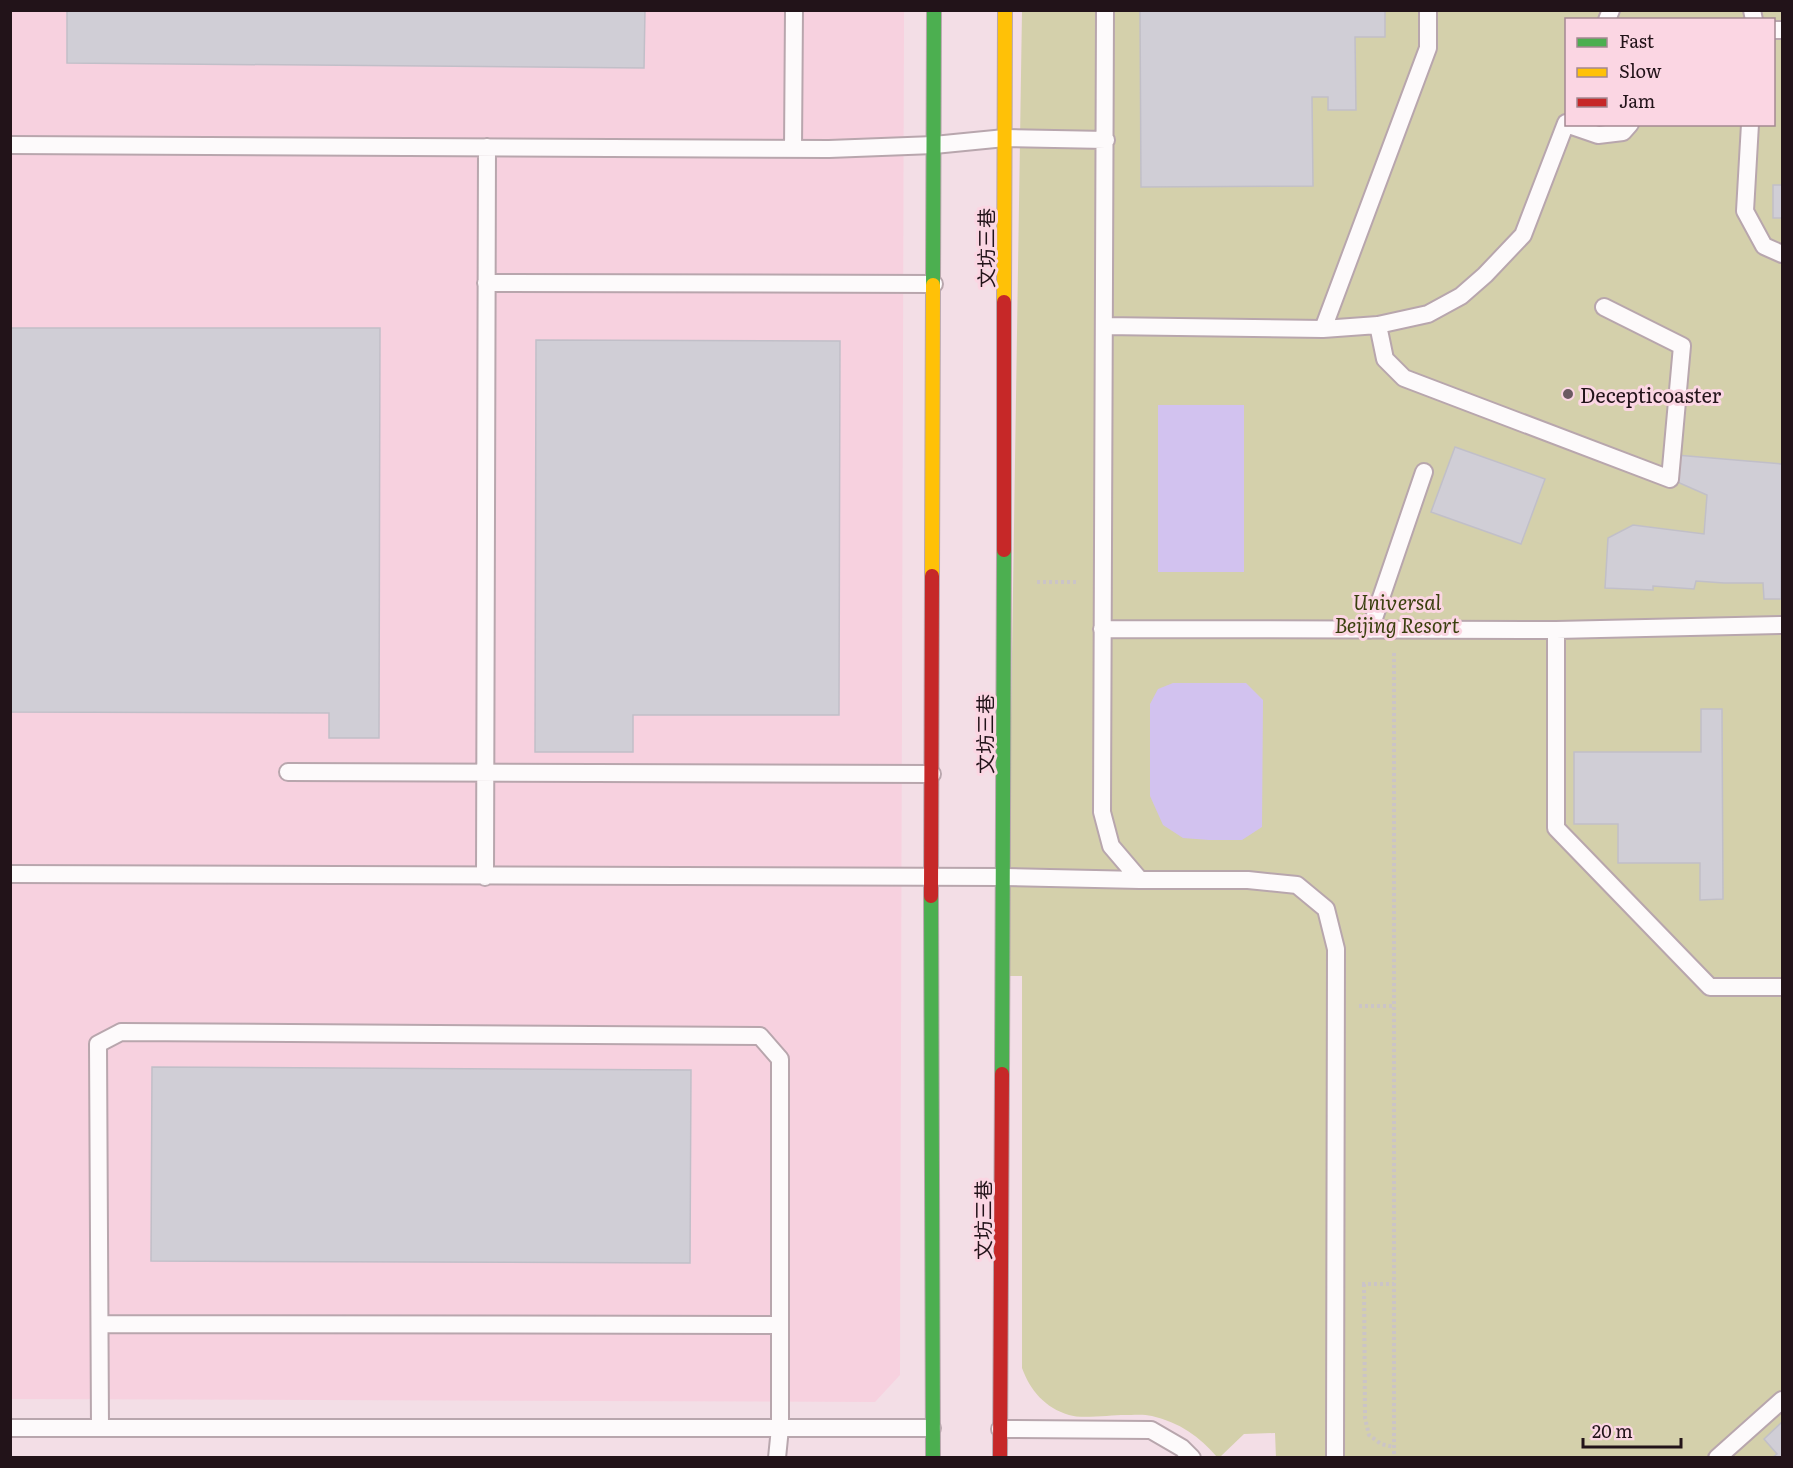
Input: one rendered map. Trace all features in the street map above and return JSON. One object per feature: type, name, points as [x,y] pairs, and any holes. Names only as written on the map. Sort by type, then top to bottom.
[{"type":"main road","points":[[933,1458],[931,877],[934,10]]},
{"type":"main road","name":"文坊三巷","points":[[1000,1458],[1004,877],[1005,10]]},
{"type":"lane","points":[[793,149],[794,10]]},
{"type":"lane","points":[[1105,10],[1102,812],[1111,846],[1140,880]]},
{"type":"lane","points":[[1323,329],[1428,48],[1428,10]]},
{"type":"lane","points":[[1104,326],[1323,329],[1378,325],[1428,314],[1461,296],[1485,275],[1523,235],[1565,126]]},
{"type":"lane","points":[[1572,126],[1598,135],[1623,132],[1628,126]]},
{"type":"lane","points":[[1750,126],[1745,211],[1764,246],[1782,254]]},
{"type":"lane","points":[[10,145],[793,149],[934,146],[1005,138],[1106,140]]},
{"type":"lane","points":[[485,877],[487,147]]},
{"type":"lane","points":[[486,283],[934,284]]},
{"type":"lane","points":[[1378,325],[1385,359],[1404,378],[1670,479],[1682,346],[1604,307]]},
{"type":"lane","points":[[1370,630],[1424,472]]},
{"type":"lane","points":[[1102,629],[1556,630],[1782,625]]},
{"type":"lane","points":[[1556,630],[1556,828],[1710,987],[1782,987]]},
{"type":"lane","points":[[288,772],[932,774]]},
{"type":"lane","points":[[10,874],[1004,877],[1248,880],[1298,885],[1326,909],[1336,949],[1335,1458]]},
{"type":"lane","points":[[100,1428],[98,1044],[122,1032],[760,1036],[780,1059],[780,1428],[777,1458]]},
{"type":"lane","points":[[100,1324],[780,1325]]},
{"type":"lane","points":[[1717,1458],[1782,1400]]},
{"type":"lane","points":[[10,1428],[932,1428]]},
{"type":"lane","points":[[1000,1429],[1151,1431],[1182,1448],[1192,1458]]},
{"type":"path","points":[[1394,629],[1394,1458]]},
{"type":"path","points":[[1336,1006],[1394,1006]]},
{"type":"path","points":[[1335,1284],[1394,1284]]},
{"type":"path","points":[[1364,1284],[1365,1418],[1369,1435],[1381,1444],[1394,1447]]},
{"type":"shaded area","points":[[11,11],[904,11],[900,1375],[875,1402],[11,1399]]},
{"type":"shaded area","points":[[1158,405],[1244,405],[1244,572],[1158,572]]},
{"type":"shaded area","points":[[1173,683],[1246,683],[1263,700],[1262,827],[1242,840],[1183,838],[1163,825],[1150,796],[1150,704],[1158,689]]},
{"type":"green space","name":"Universal Beijing Resort","points":[[1022,11],[1782,11],[1782,1457],[1276,1458],[1275,1433],[1244,1434],[1220,1457],[1217,1457],[1188,1431],[1171,1422],[1149,1415],[1074,1416],[1053,1408],[1034,1391],[1022,1368],[1022,976],[1007,976]]},
{"type":"building","points":[[67,10],[645,10],[644,68],[67,63]]},
{"type":"building","points":[[1140,10],[1385,10],[1385,37],[1355,37],[1356,110],[1328,110],[1328,97],[1312,97],[1313,186],[1141,187]]},
{"type":"building","points":[[1773,185],[1782,185],[1782,218],[1773,218]]},
{"type":"building","points":[[10,328],[380,328],[379,738],[329,738],[329,713],[10,712]]},
{"type":"building","points":[[536,340],[840,341],[839,715],[633,715],[633,752],[535,752]]},
{"type":"building","points":[[1455,447],[1545,479],[1521,544],[1431,512]]},
{"type":"building","points":[[1676,455],[1782,464],[1781,599],[1764,599],[1763,583],[1696,581],[1694,589],[1653,586],[1653,590],[1605,588],[1608,538],[1633,525],[1704,534],[1707,495],[1675,481]]},
{"type":"building","points":[[1701,709],[1722,709],[1723,899],[1700,900],[1700,863],[1618,863],[1618,824],[1574,824],[1574,752],[1701,752]]},
{"type":"building","points":[[152,1067],[691,1070],[690,1263],[151,1261]]},
{"type":"building","points":[[1782,1422],[1782,1458],[1772,1458],[1777,1454],[1764,1439]]},
{"type":"traffic: fast","points":[[933,285],[934,10]]},
{"type":"traffic: fast","points":[[1002,1074],[1004,550]]},
{"type":"traffic: fast","points":[[931,896],[933,1458]]},
{"type":"traffic: slow","points":[[1004,302],[1005,10]]},
{"type":"traffic: slow","points":[[932,576],[933,285]]},
{"type":"traffic: jam","points":[[1004,302],[1004,550]]},
{"type":"traffic: jam","points":[[931,896],[932,576]]},
{"type":"traffic: jam","points":[[1000,1458],[1002,1074]]},
{"type":"place","name":"Decepticoaster","points":[[1568,394]]}]
